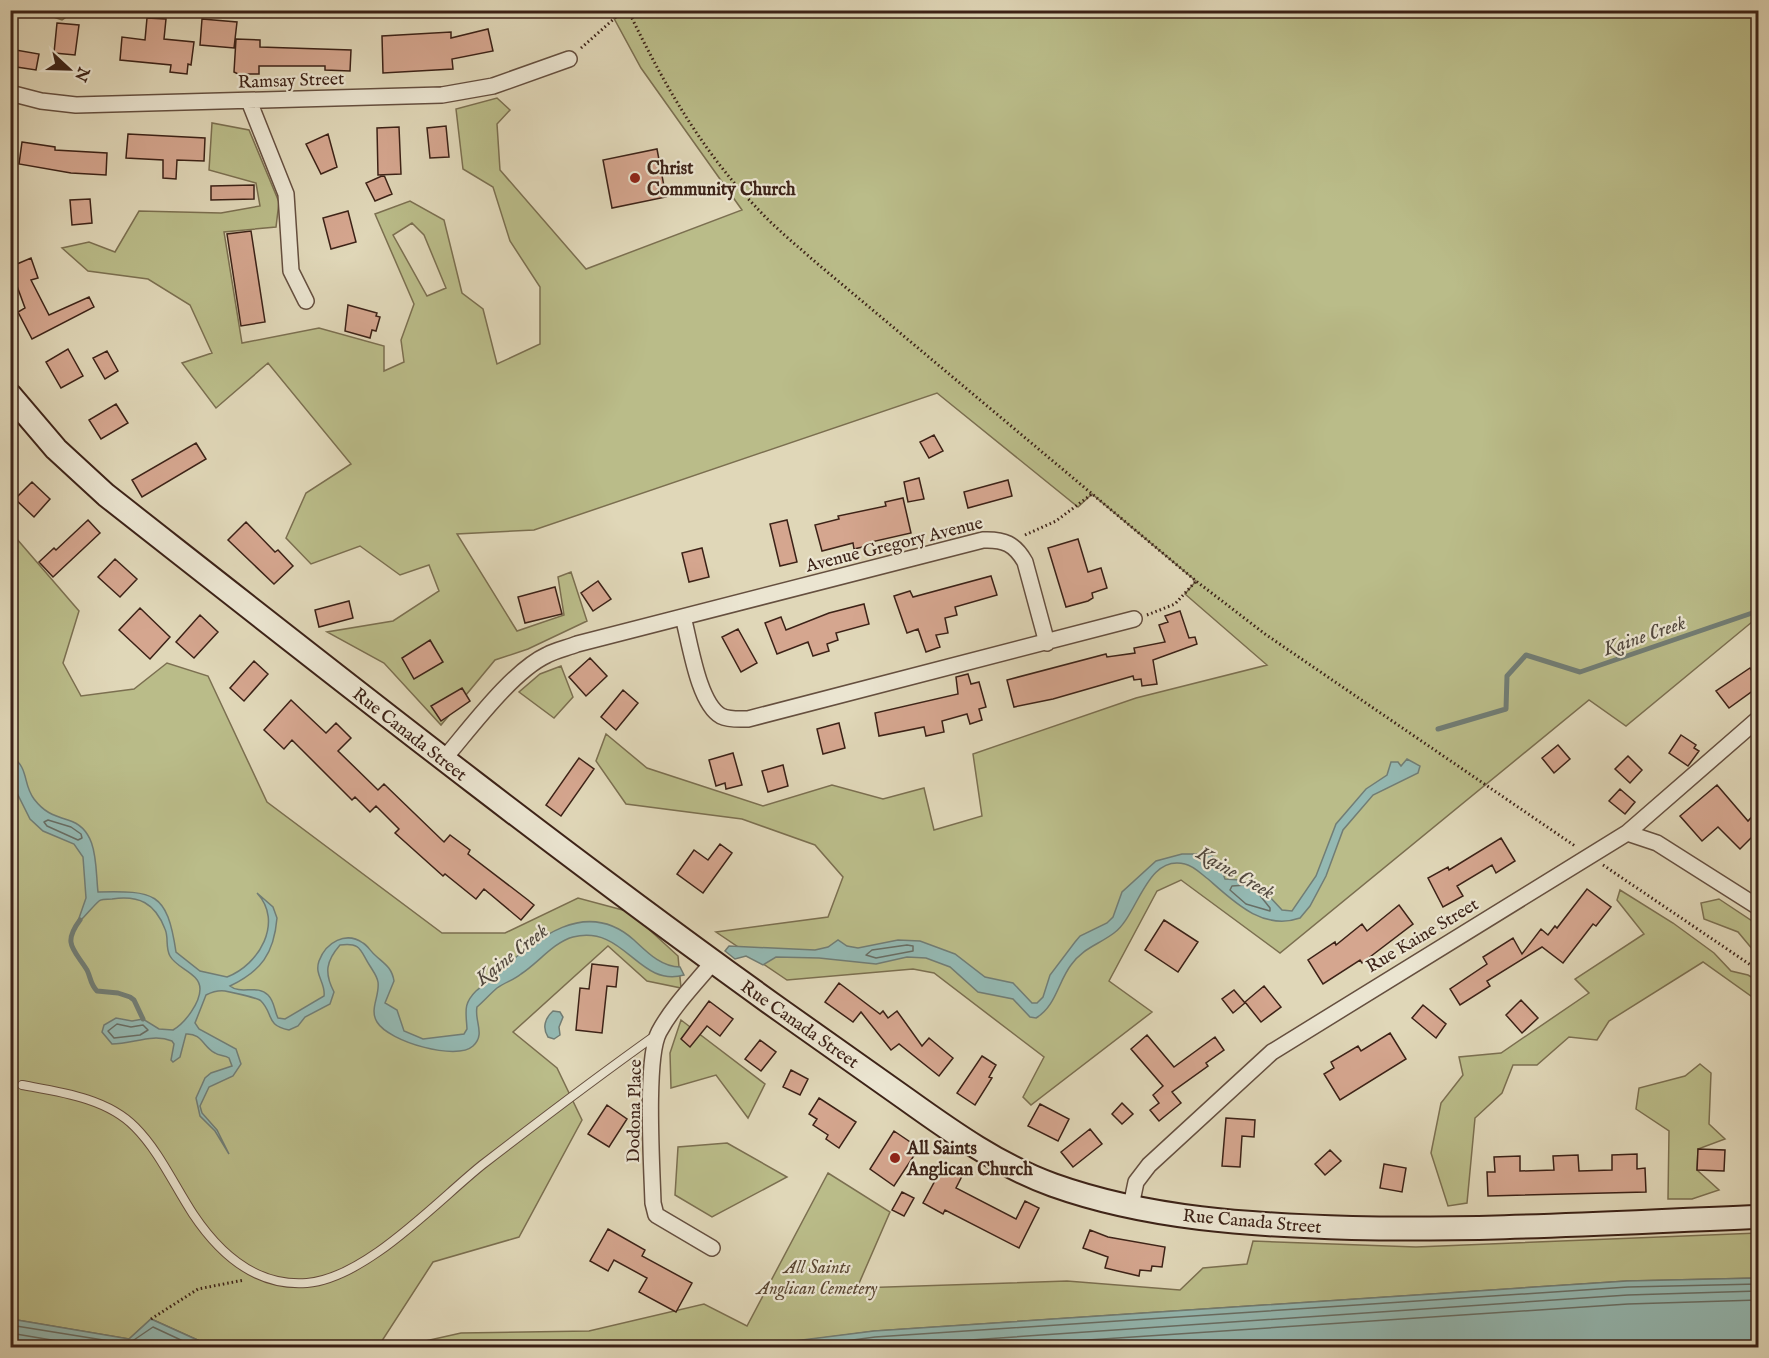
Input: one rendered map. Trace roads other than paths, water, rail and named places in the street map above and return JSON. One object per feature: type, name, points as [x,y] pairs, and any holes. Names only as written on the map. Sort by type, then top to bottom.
[{"type":"main road","name":"Rue Canada Street","points":[[10,395],[56,449],[106,495],[443,760],[713,962],[957,1135],[1004,1162],[1053,1185],[1131,1206],[1206,1219],[1255,1224],[1410,1229],[1758,1217]]},
{"type":"street","name":"Ramsay Street","points":[[10,93],[67,104],[459,94],[493,86],[568,60]]},
{"type":"street","points":[[249,101],[286,194],[291,271],[306,301]]},
{"type":"street","name":"Avenue Gregory Avenue","points":[[443,760],[512,682],[529,665],[547,654],[984,540],[1008,542],[1019,551],[1025,562],[1047,643]]},
{"type":"street","points":[[683,617],[704,695],[712,708],[722,717],[735,719],[748,719],[1134,620]]},
{"type":"street","name":"Rue Kaine Street","points":[[1131,1206],[1136,1182],[1149,1165],[1272,1052],[1627,833],[1758,719]]},
{"type":"street","points":[[1627,833],[1657,843],[1758,907]]},
{"type":"street","name":"Dodona Place","points":[[712,1248],[656,1215],[653,1203],[652,1072],[658,1034],[670,1015],[713,962]]},
{"type":"lane","points":[[22,1085],[57,1091],[90,1101],[114,1112],[134,1125],[148,1141],[207,1235],[235,1262],[260,1277],[284,1283],[308,1283],[328,1278],[368,1259],[482,1166],[658,1034]]},
{"type":"water","points":[[10,755],[23,770],[30,793],[41,807],[78,825],[85,831],[94,850],[98,892],[133,892],[155,899],[168,917],[176,952],[200,971],[227,977],[249,963],[258,953],[268,929],[265,904],[257,893],[273,907],[277,918],[269,951],[258,967],[230,986],[239,990],[264,992],[272,1001],[278,1018],[285,1019],[324,996],[318,971],[319,961],[326,948],[343,938],[363,943],[388,967],[394,981],[385,1003],[397,1010],[404,1031],[423,1039],[464,1034],[467,1029],[467,1004],[476,991],[530,946],[550,933],[571,924],[591,922],[613,926],[661,962],[680,967],[684,975],[668,977],[655,973],[606,939],[591,935],[573,937],[559,943],[515,978],[500,986],[477,1007],[479,1037],[477,1041],[465,1050],[453,1051],[408,1042],[384,1029],[377,1022],[374,1007],[378,987],[377,978],[360,949],[353,945],[340,945],[329,962],[329,979],[334,992],[330,1004],[305,1017],[298,1026],[289,1030],[273,1022],[265,1006],[259,1000],[225,991],[211,993],[206,995],[195,1023],[199,1029],[236,1049],[241,1064],[233,1076],[209,1087],[200,1106],[202,1113],[217,1130],[229,1154],[215,1131],[200,1116],[196,1098],[205,1078],[211,1073],[232,1066],[229,1058],[215,1053],[199,1038],[191,1034],[186,1034],[180,1057],[173,1062],[171,1060],[174,1044],[172,1041],[150,1038],[112,1044],[102,1032],[104,1025],[116,1018],[132,1021],[143,1019],[159,1029],[173,1030],[187,1018],[195,1006],[200,989],[199,984],[170,956],[166,932],[161,920],[145,903],[130,898],[101,900],[77,924],[86,898],[83,857],[74,844],[43,831],[30,819],[11,781]]},
{"type":"water","points":[[1407,759],[1420,766],[1418,773],[1373,795],[1343,830],[1326,876],[1310,906],[1300,918],[1274,921],[1261,917],[1228,897],[1191,866],[1172,863],[1161,868],[1152,877],[1130,914],[1114,933],[1076,959],[1048,1007],[1036,1018],[1030,1017],[1013,999],[978,992],[950,967],[926,958],[907,957],[876,964],[819,958],[776,957],[763,965],[746,956],[735,959],[725,951],[729,946],[815,950],[828,947],[838,940],[847,946],[858,948],[898,940],[920,941],[955,954],[985,977],[1013,983],[1032,1003],[1037,1003],[1043,997],[1050,975],[1080,936],[1107,923],[1113,917],[1122,892],[1156,861],[1182,854],[1210,854],[1218,860],[1225,879],[1255,881],[1282,910],[1292,911],[1316,876],[1336,824],[1366,789],[1387,775],[1391,762],[1398,762],[1401,766]]},
{"type":"water","points":[[553,1011],[560,1012],[563,1017],[559,1027],[560,1035],[554,1039],[548,1037],[545,1027],[546,1020]]},
{"type":"water","points":[[1758,1278],[1758,1347],[746,1347],[874,1331],[1627,1281]]},
{"type":"water","points":[[11,1319],[129,1339],[151,1319],[213,1347],[11,1347]]},
{"type":"waterway","name":"Kaine Creek","points":[[1438,729],[1506,709],[1507,676],[1526,655],[1580,672],[1758,611]]},
{"type":"waterway","points":[[80,920],[71,941],[93,986],[97,991],[130,997],[134,1000],[143,1019]]},
{"type":"place","name":"Christ Community Church","points":[[635,178]]},
{"type":"place","name":"All Saints Anglican Church","points":[[895,1158]]},
{"type":"park label","name":"All Saints Anglican Cemetery","points":[[817,1277]]}]
